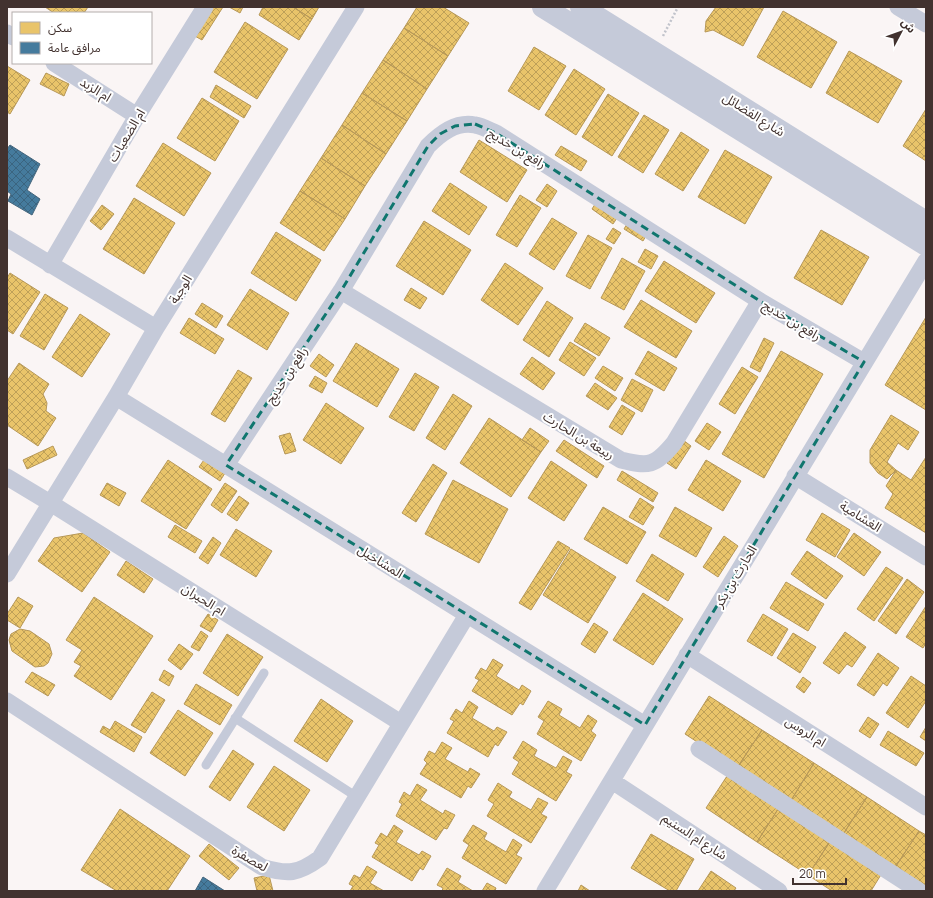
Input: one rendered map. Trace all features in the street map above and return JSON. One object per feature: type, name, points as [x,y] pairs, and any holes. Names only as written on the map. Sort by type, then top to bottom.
[{"type":"street","name":"ام الضعيات","points":[[50,264],[137,116],[206,7]]},
{"type":"street","name":"الوجبة","points":[[7,574],[52,504],[156,328],[356,7]]},
{"type":"street","points":[[543,7],[926,245]]},
{"type":"street","name":"شارع الفضائل","points":[[581,7],[926,222]]},
{"type":"street","points":[[898,7],[926,24]]},
{"type":"street","name":"ام الزبد","points":[[56,64],[137,116]]},
{"type":"street","name":"رافع بن خديج","points":[[226,466],[341,291],[428,146],[440,134],[456,126],[474,124],[496,133],[760,301],[864,362]]},
{"type":"street","points":[[7,238],[156,328]]},
{"type":"street","name":"الحارث بن بكر","points":[[545,891],[926,261]]},
{"type":"street","name":"ربيعة بن الحارث","points":[[341,291],[621,460],[638,464],[653,463],[665,454],[674,443],[760,301]]},
{"type":"street","name":"المشاخيل","points":[[116,397],[645,725]]},
{"type":"street","name":"الغشامية","points":[[795,476],[926,557]]},
{"type":"street","name":"ام الحيران","points":[[7,478],[52,504],[401,723]]},
{"type":"street","name":"لعصفرة","points":[[7,701],[262,867],[280,873],[295,872],[306,868],[320,858],[467,615]]},
{"type":"street","name":"ام الروس","points":[[687,655],[926,807]]},
{"type":"street","points":[[698,749],[919,891]]},
{"type":"street","name":"شارع ام السنيم","points":[[612,781],[779,891]]},
{"type":"lane","points":[[206,765],[264,673]]},
{"type":"lane","points":[[235,718],[357,797]]},
{"type":"path","points":[[654,52],[678,7]]},
{"type":"highlighted area","points":[[475,124],[496,133],[760,301],[864,362],[645,725],[226,465],[341,291],[428,146],[440,134],[455,126]]},
{"type":"building: سكن","points":[[45,7],[88,7],[85,12],[52,12]]},
{"type":"building: سكن","points":[[211,7],[223,7],[202,40],[193,35]]},
{"type":"building: سكن","points":[[229,7],[243,7],[240,13]]},
{"type":"building: سكن","points":[[263,7],[293,7],[312,19],[299,40],[259,15]]},
{"type":"building: سكن","points":[[293,7],[319,7],[312,19]]},
{"type":"building: سكن","points":[[417,7],[443,7],[469,23],[448,56],[404,28]]},
{"type":"building: سكن","points":[[716,7],[764,7],[743,46],[713,30],[705,32],[706,21]]},
{"type":"building: سكن","points":[[783,11],[837,42],[811,88],[757,57]]},
{"type":"building: سكن","points":[[245,22],[288,49],[257,99],[214,72]]},
{"type":"building: سكن","points":[[404,28],[448,56],[427,89],[383,60]]},
{"type":"building: سكن","points":[[534,47],[566,66],[539,110],[508,91]]},
{"type":"building: سكن","points":[[849,51],[902,81],[878,123],[826,93]]},
{"type":"building: سكن","points":[[383,60],[427,89],[407,121],[362,93]]},
{"type":"building: سكن","points":[[7,66],[30,80],[10,114],[7,112]]},
{"type":"building: سكن","points":[[574,69],[605,89],[576,135],[545,115]]},
{"type":"building: سكن","points":[[46,73],[69,84],[64,96],[40,84]]},
{"type":"building: سكن","points":[[216,85],[251,106],[244,118],[210,97]]},
{"type":"building: سكن","points":[[362,93],[407,121],[386,154],[342,125]]},
{"type":"building: سكن","points":[[608,94],[639,113],[612,156],[582,137]]},
{"type":"building: سكن","points":[[202,98],[239,121],[215,161],[177,138]]},
{"type":"building: سكن","points":[[926,109],[926,161],[903,146]]},
{"type":"building: سكن","points":[[644,115],[669,130],[643,173],[618,157]]},
{"type":"building: سكن","points":[[342,125],[386,154],[365,186],[321,158]]},
{"type":"building: سكن","points":[[681,132],[709,150],[683,191],[655,174]]},
{"type":"building: سكن","points":[[479,140],[527,170],[507,202],[460,172]]},
{"type":"building: سكن","points":[[163,143],[211,173],[184,216],[136,186]]},
{"type":"building: سكن","points":[[561,146],[587,161],[581,171],[555,155]]},
{"type":"building: سكن","points":[[725,150],[772,177],[745,224],[698,197]]},
{"type":"building: سكن","points":[[321,158],[365,186],[345,219],[300,191]]},
{"type":"building: سكن","points":[[450,183],[487,207],[469,235],[432,211]]},
{"type":"building: سكن","points":[[547,184],[557,191],[547,207],[536,200]]},
{"type":"building: سكن","points":[[300,191],[345,219],[324,251],[280,223]]},
{"type":"building: سكن","points":[[520,195],[541,208],[517,247],[496,235]]},
{"type":"building: سكن","points":[[134,198],[175,223],[144,274],[103,249]]},
{"type":"building: سكن","points":[[597,201],[619,215],[613,224],[592,209]]},
{"type":"building: سكن","points":[[102,205],[114,214],[101,230],[90,221]]},
{"type":"building: سكن","points":[[552,218],[577,233],[554,270],[529,254]]},
{"type":"building: سكن","points":[[424,221],[471,250],[443,295],[396,266]]},
{"type":"building: سكن","points":[[628,222],[647,234],[643,241],[624,229]]},
{"type":"building: سكن","points":[[613,228],[621,233],[614,244],[606,239]]},
{"type":"building: سكن","points":[[821,230],[869,257],[842,305],[794,278]]},
{"type":"building: سكن","points":[[276,232],[321,260],[296,301],[251,273]]},
{"type":"building: سكن","points":[[588,235],[612,248],[590,289],[566,276]]},
{"type":"building: سكن","points":[[645,249],[658,256],[651,269],[638,262]]},
{"type":"building: سكن","points":[[622,258],[645,271],[624,310],[601,298]]},
{"type":"building: سكن","points":[[664,261],[715,293],[696,323],[645,291]]},
{"type":"building: سكن","points":[[505,263],[543,288],[518,325],[481,300]]},
{"type":"building: سكن","points":[[10,273],[40,292],[13,334],[7,330],[7,278]]},
{"type":"building: سكن","points":[[411,288],[427,298],[420,309],[404,300]]},
{"type":"building: سكن","points":[[250,289],[289,313],[267,350],[227,325]]},
{"type":"building: سكن","points":[[45,294],[68,308],[44,350],[20,336]]},
{"type":"building: سكن","points":[[641,300],[692,331],[676,358],[624,327]]},
{"type":"building: سكن","points":[[547,301],[573,318],[549,357],[523,340]]},
{"type":"building: سكن","points":[[202,303],[223,316],[216,328],[195,314]]},
{"type":"building: سكن","points":[[80,314],[110,334],[82,377],[52,357]]},
{"type":"building: سكن","points":[[926,317],[926,410],[885,385]]},
{"type":"building: سكن","points":[[189,318],[224,339],[215,354],[180,333]]},
{"type":"building: سكن","points":[[585,323],[610,338],[599,356],[574,341]]},
{"type":"building: سكن","points":[[764,338],[774,343],[760,372],[750,367]]},
{"type":"building: سكن","points":[[570,342],[596,358],[584,376],[559,360]]},
{"type":"building: سكن","points":[[356,343],[399,369],[377,407],[333,381]]},
{"type":"building: سكن","points":[[648,351],[677,368],[664,391],[635,374]]},
{"type":"building: سكن","points":[[781,351],[823,374],[764,478],[722,454]]},
{"type":"building: سكن","points":[[319,354],[334,365],[326,377],[310,366]]},
{"type":"building: سكن","points":[[532,357],[555,373],[543,390],[520,374]]},
{"type":"building: سكن","points":[[19,363],[49,384],[43,394],[47,403],[46,411],[56,418],[38,446],[7,425],[7,381]]},
{"type":"building: سكن","points":[[603,366],[623,378],[615,391],[595,378]]},
{"type":"building: سكن","points":[[742,367],[758,377],[735,414],[719,404]]},
{"type":"building: سكن","points":[[238,370],[252,378],[225,422],[211,414]]},
{"type":"building: سكن","points":[[415,373],[439,387],[414,431],[389,417]]},
{"type":"building: سكن","points":[[315,376],[327,383],[322,393],[309,386]]},
{"type":"building: سكن","points":[[632,379],[653,390],[642,412],[621,400]]},
{"type":"building: سكن","points":[[595,383],[617,398],[608,410],[586,396]]},
{"type":"building: سكن","points":[[453,394],[472,406],[445,450],[426,438]]},
{"type":"building: سكن","points":[[326,403],[364,428],[341,464],[303,440]]},
{"type":"building: سكن","points":[[622,405],[635,413],[622,435],[609,427]]},
{"type":"building: سكن","points":[[891,415],[919,432],[908,450],[898,443],[887,462],[896,470],[887,479],[878,473],[870,463],[870,450]]},
{"type":"building: سكن","points":[[489,418],[541,452],[511,497],[460,463]]},
{"type":"building: سكن","points":[[707,423],[721,432],[709,450],[695,441]]},
{"type":"building: سكن","points":[[530,428],[549,441],[541,452],[522,440]]},
{"type":"building: سكن","points":[[290,433],[296,451],[285,454],[279,436]]},
{"type":"building: سكن","points":[[564,440],[604,466],[597,478],[556,451]]},
{"type":"building: سكن","points":[[683,440],[691,446],[676,469],[667,463]]},
{"type":"building: سكن","points":[[53,446],[57,455],[27,469],[23,460]]},
{"type":"building: سكن","points":[[206,457],[227,470],[220,481],[199,467]]},
{"type":"building: سكن","points":[[926,457],[926,533],[885,508],[893,494],[886,486],[896,470],[911,480]]},
{"type":"building: سكن","points":[[168,460],[212,489],[186,529],[141,501]]},
{"type":"building: سكن","points":[[706,460],[741,481],[723,511],[688,490]]},
{"type":"building: سكن","points":[[551,461],[587,485],[564,521],[528,498]]},
{"type":"building: سكن","points":[[433,464],[447,473],[416,522],[402,513]]},
{"type":"building: سكن","points":[[622,471],[658,493],[653,502],[617,480]]},
{"type":"building: سكن","points":[[453,480],[508,509],[479,563],[425,534]]},
{"type":"building: سكن","points":[[107,483],[126,493],[119,506],[100,495]]},
{"type":"building: سكن","points":[[225,483],[237,491],[222,513],[211,505]]},
{"type":"building: سكن","points":[[239,496],[249,503],[237,521],[227,514]]},
{"type":"building: سكن","points":[[640,498],[654,507],[643,525],[629,517]]},
{"type":"building: سكن","points":[[603,507],[646,532],[627,564],[584,539]]},
{"type":"building: سكن","points":[[675,507],[712,528],[696,557],[659,536]]},
{"type":"building: سكن","points":[[822,513],[850,530],[835,557],[806,540]]},
{"type":"building: سكن","points":[[175,525],[202,541],[195,553],[168,537]]},
{"type":"building: سكن","points":[[236,529],[272,551],[256,577],[220,555]]},
{"type":"building: سكن","points":[[83,533],[110,552],[82,592],[38,561],[54,538]]},
{"type":"building: سكن","points":[[854,533],[881,552],[864,576],[837,557]]},
{"type":"building: سكن","points":[[724,536],[738,546],[718,577],[703,567]]},
{"type":"building: سكن","points":[[213,537],[221,543],[208,564],[199,558]]},
{"type":"building: سكن","points":[[558,541],[570,548],[531,610],[519,603]]},
{"type":"building: سكن","points":[[571,549],[616,577],[588,623],[543,595]]},
{"type":"building: سكن","points":[[807,551],[843,576],[826,599],[791,574]]},
{"type":"building: سكن","points":[[652,554],[684,574],[668,601],[636,581]]},
{"type":"building: سكن","points":[[126,561],[153,579],[144,593],[117,575]]},
{"type":"building: سكن","points":[[886,567],[903,578],[874,621],[857,609]]},
{"type":"building: سكن","points":[[907,579],[924,592],[896,634],[878,621]]},
{"type":"building: سكن","points":[[786,582],[824,604],[808,631],[770,608]]},
{"type":"building: سكن","points":[[643,593],[683,619],[653,665],[613,640]]},
{"type":"building: سكن","points":[[18,597],[33,606],[20,628],[7,620],[7,614]]},
{"type":"building: سكن","points":[[94,597],[153,636],[111,700],[74,676],[81,666],[74,662],[82,650],[66,640]]},
{"type":"building: سكن","points":[[926,606],[926,643],[923,648],[906,637]]},
{"type":"building: سكن","points":[[208,614],[218,620],[211,632],[200,626]]},
{"type":"building: سكن","points":[[763,614],[788,629],[772,656],[747,641]]},
{"type":"building: سكن","points":[[594,623],[608,632],[595,653],[581,644]]},
{"type":"building: سكن","points":[[20,629],[30,631],[49,644],[52,654],[48,663],[44,666],[35,667],[12,651],[9,640],[11,634]]},
{"type":"building: سكن","points":[[201,631],[208,636],[199,651],[191,647]]},
{"type":"building: سكن","points":[[845,632],[866,647],[852,667],[847,664],[839,674],[823,663]]},
{"type":"building: سكن","points":[[793,633],[816,647],[800,673],[777,658]]},
{"type":"building: سكن","points":[[227,634],[263,657],[238,696],[203,673]]},
{"type":"building: سكن","points":[[179,644],[193,654],[181,670],[168,660]]},
{"type":"building: سكن","points":[[878,653],[899,668],[887,686],[883,683],[874,696],[857,685]]},
{"type":"building: سكن","points":[[493,659],[503,665],[496,676],[519,690],[522,685],[531,691],[523,705],[520,703],[512,715],[472,691],[479,680],[475,678],[481,668],[486,671]]},
{"type":"building: سكن","points":[[164,670],[174,676],[169,686],[159,680]]},
{"type":"building: سكن","points":[[32,672],[55,685],[48,696],[25,682]]},
{"type":"building: سكن","points":[[911,676],[926,686],[926,701],[908,728],[886,713]]},
{"type":"building: سكن","points":[[803,677],[811,683],[804,693],[796,687]]},
{"type":"building: سكن","points":[[196,684],[232,705],[220,725],[184,704]]},
{"type":"building: سكن","points":[[152,692],[165,700],[145,733],[131,725]]},
{"type":"building: سكن","points":[[709,696],[762,730],[737,768],[685,734]]},
{"type":"building: سكن","points":[[321,699],[353,721],[327,762],[294,741]]},
{"type":"building: سكن","points":[[469,701],[478,707],[472,718],[494,731],[497,727],[507,732],[498,746],[495,744],[488,757],[447,733],[454,721],[450,719],[456,709],[462,713]]},
{"type":"building: سكن","points":[[548,701],[562,709],[559,715],[580,728],[588,715],[597,721],[591,731],[596,735],[581,761],[537,734],[544,721],[538,717]]},
{"type":"building: سكن","points":[[178,710],[213,733],[185,776],[150,753]]},
{"type":"building: سكن","points":[[868,717],[879,724],[870,738],[859,731]]},
{"type":"building: سكن","points":[[115,721],[142,737],[134,752],[100,732],[103,726],[110,730]]},
{"type":"building: سكن","points":[[926,727],[926,741],[920,737]]},
{"type":"building: سكن","points":[[762,730],[814,763],[790,802],[737,768]]},
{"type":"building: سكن","points":[[888,731],[924,753],[916,766],[880,745]]},
{"type":"building: سكن","points":[[523,741],[537,750],[534,756],[556,768],[563,756],[572,761],[566,772],[572,775],[556,801],[512,774],[519,762],[513,758]]},
{"type":"building: سكن","points":[[442,742],[452,748],[445,759],[468,772],[470,768],[480,774],[471,788],[468,786],[461,798],[420,774],[427,763],[424,760],[429,751],[435,754]]},
{"type":"building: سكن","points":[[233,750],[254,764],[230,801],[209,787]]},
{"type":"building: سكن","points":[[814,763],[867,797],[842,836],[790,802]]},
{"type":"building: سكن","points":[[274,766],[310,790],[284,831],[247,807]]},
{"type":"building: سكن","points":[[729,773],[780,806],[757,842],[706,808]]},
{"type":"building: سكن","points":[[498,783],[512,792],[509,797],[531,810],[538,798],[548,803],[541,814],[547,817],[531,843],[487,816],[494,804],[488,800]]},
{"type":"building: سكن","points":[[417,784],[427,790],[420,800],[443,814],[445,810],[455,815],[447,829],[444,828],[436,840],[396,816],[402,804],[399,802],[404,792],[410,796]]},
{"type":"building: سكن","points":[[867,797],[919,831],[894,869],[842,836]]},
{"type":"building: سكن","points":[[780,806],[831,840],[808,875],[757,842]]},
{"type":"building: سكن","points":[[120,809],[190,856],[167,891],[117,891],[81,870]]},
{"type":"building: سكن","points":[[394,825],[403,831],[396,842],[419,855],[422,851],[431,856],[423,870],[420,868],[412,881],[372,857],[379,845],[375,843],[381,833],[387,837]]},
{"type":"building: سكن","points":[[473,825],[487,833],[484,839],[506,852],[513,839],[522,845],[516,855],[522,858],[506,884],[462,858],[469,845],[463,841]]},
{"type":"building: سكن","points":[[919,831],[926,835],[926,890],[894,869]]},
{"type":"building: سكن","points":[[651,834],[694,859],[676,891],[670,891],[631,868]]},
{"type":"building: سكن","points":[[831,840],[882,873],[871,891],[832,891],[808,875]]},
{"type":"building: سكن","points":[[209,844],[239,868],[229,880],[199,856]]},
{"type":"building: سكن","points":[[367,866],[377,872],[370,883],[384,891],[350,891],[353,886],[349,884],[354,875],[360,878]]},
{"type":"building: سكن","points":[[447,868],[461,876],[458,882],[473,891],[442,891],[443,888],[437,885]]},
{"type":"building: سكن","points":[[711,871],[736,888],[734,891],[698,891]]},
{"type":"building: سكن","points":[[269,875],[273,891],[257,891],[254,878]]},
{"type":"building: سكن","points":[[487,883],[496,888],[495,891],[482,891]]},
{"type":"building: سكن","points":[[581,885],[590,891],[578,891]]},
{"type":"building: مرافق عامة","points":[[10,145],[40,164],[27,190],[40,199],[32,215],[8,201],[11,194],[7,191],[7,149]]},
{"type":"building: مرافق عامة","points":[[203,877],[225,891],[195,891]]}]
